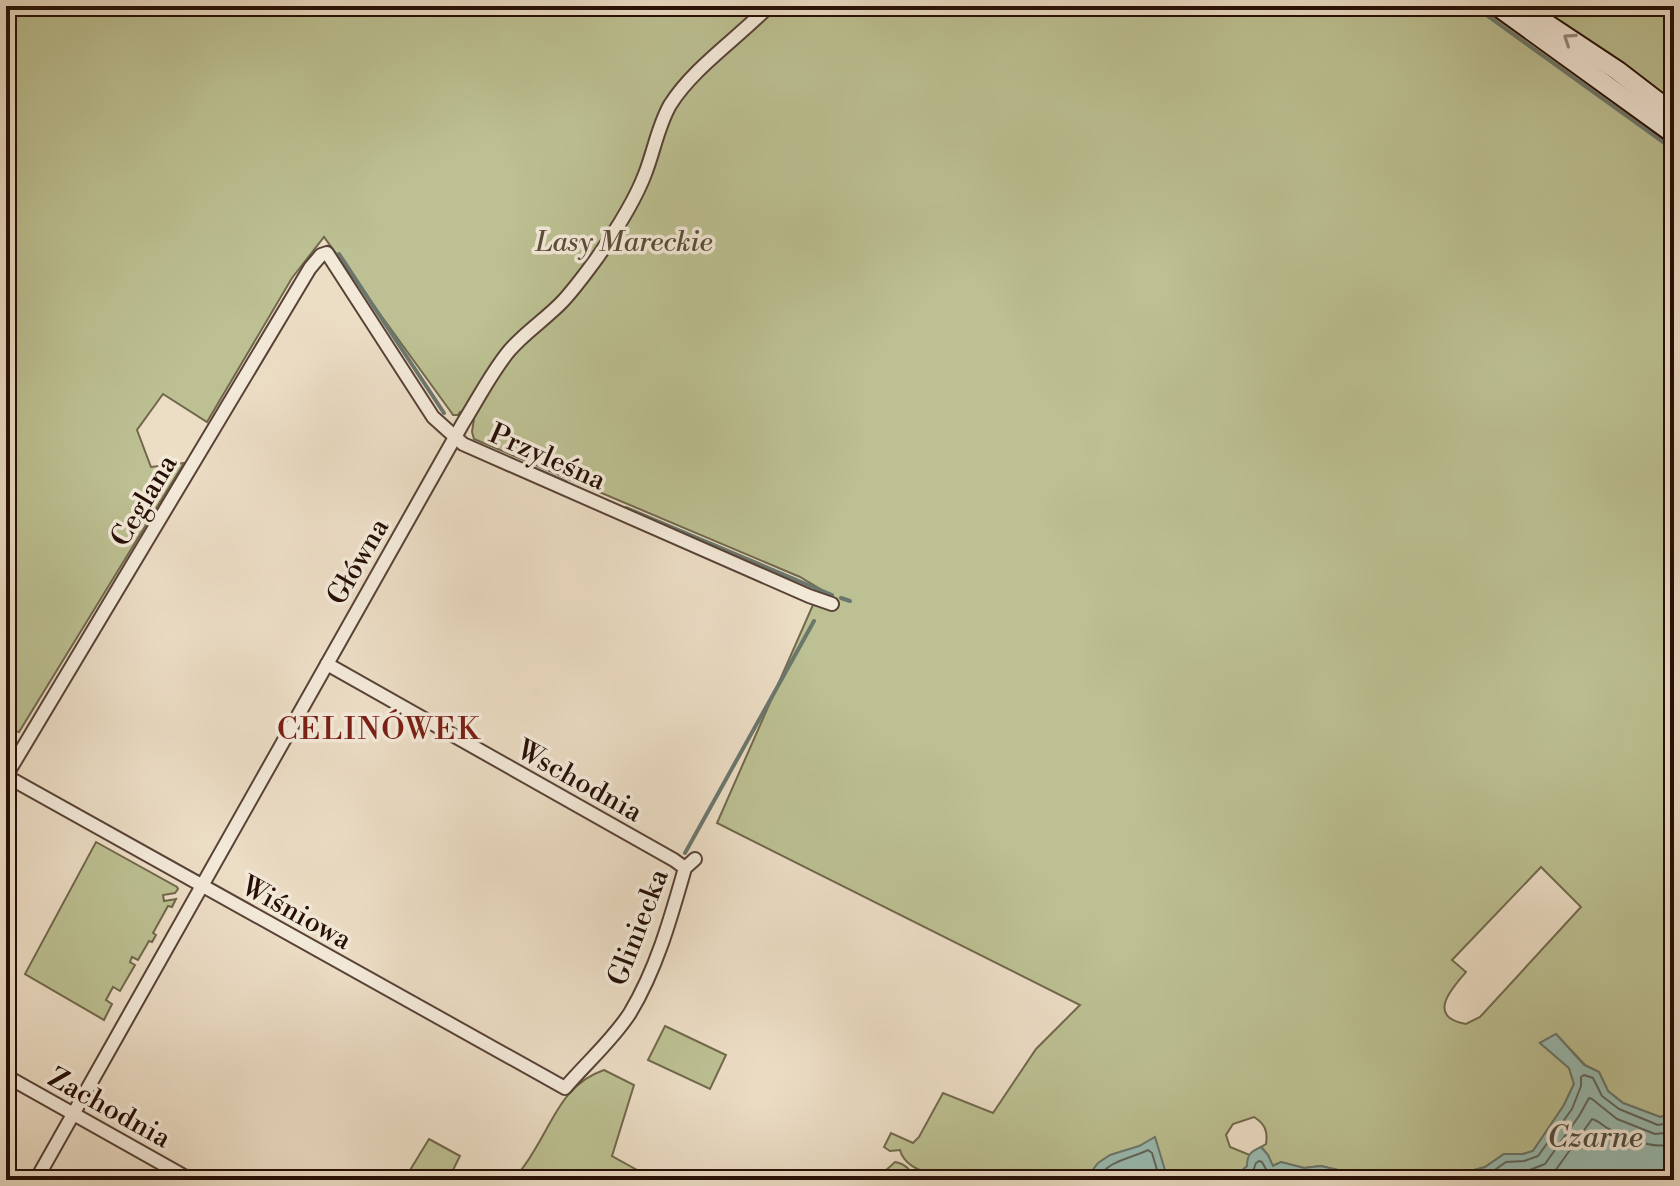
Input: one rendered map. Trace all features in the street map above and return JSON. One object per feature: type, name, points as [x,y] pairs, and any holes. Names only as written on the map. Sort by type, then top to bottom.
[{"type":"main road","points":[[1497,6],[1674,134]]},
{"type":"main road","points":[[1520,6],[1618,71],[1674,114]]},
{"type":"street","name":"Główna","points":[[36,1180],[496,369],[525,334],[561,303],[598,256],[634,199],[669,107],[687,82],[769,6]]},
{"type":"street","name":"Przyleśna","points":[[327,253],[433,417],[463,444],[832,604]]},
{"type":"street","name":"Ceglana","points":[[6,776],[310,268],[321,255],[327,253]]},
{"type":"street","name":"Wschodnia","points":[[327,664],[667,856],[690,863]]},
{"type":"street","name":"Wiśniowa","points":[[6,776],[565,1088]]},
{"type":"street","name":"Gliniecka","points":[[565,1088],[608,1042],[629,1013],[660,949],[690,863]]},
{"type":"street","name":"Zachodnia","points":[[6,1076],[191,1180]]},
{"type":"green space","name":"Lasy Mareckie","points":[[6,6],[1484,6],[1674,147],[1674,1114],[1660,1117],[1623,1103],[1608,1091],[1599,1072],[1585,1065],[1556,1034],[1540,1043],[1569,1068],[1574,1084],[1564,1105],[1533,1151],[1504,1154],[1485,1167],[1446,1178],[1425,1176],[1386,1180],[1321,1166],[1304,1168],[1281,1162],[1272,1166],[1261,1147],[1266,1144],[1265,1128],[1254,1117],[1233,1124],[1226,1135],[1230,1147],[1250,1155],[1245,1180],[953,1180],[956,1177],[951,1172],[937,1177],[914,1167],[905,1160],[900,1150],[890,1151],[884,1147],[891,1133],[913,1143],[943,1093],[993,1113],[1036,1049],[1080,1005],[717,823],[820,589],[800,577],[474,439],[474,419],[460,412],[453,415],[324,237],[292,278],[207,422],[163,394],[137,430],[151,467],[184,463],[19,732],[6,729]],"holes":[[[1541,867],[1581,907],[1480,1017],[1466,1024],[1447,1015],[1445,1002],[1466,972],[1452,960]]]},
{"type":"green space","points":[[1532,6],[1674,6],[1674,102]]},
{"type":"green space","points":[[96,842],[178,889],[175,893],[163,895],[164,901],[176,899],[172,907],[168,906],[153,933],[156,935],[152,942],[149,941],[138,960],[132,957],[130,962],[135,965],[120,991],[113,987],[106,1000],[112,1004],[104,1020],[25,974]]},
{"type":"green space","points":[[665,1026],[726,1055],[710,1089],[648,1060]]},
{"type":"green space","points":[[604,1070],[634,1085],[612,1156],[655,1180],[514,1180],[569,1094],[590,1076]]},
{"type":"green space","points":[[429,1139],[460,1156],[449,1178],[404,1180]]},
{"type":"green space","points":[[895,1162],[907,1168],[911,1180],[887,1180],[885,1171]]},
{"type":"water","name":"Czarne","points":[[1556,1034],[1584,1065],[1599,1072],[1608,1091],[1623,1103],[1660,1117],[1674,1114],[1674,1180],[1405,1180],[1425,1176],[1446,1178],[1485,1167],[1504,1154],[1533,1151],[1564,1105],[1574,1084],[1569,1068],[1540,1043]]},
{"type":"water","points":[[1155,1137],[1168,1180],[1085,1180],[1098,1163],[1110,1155],[1139,1146]]},
{"type":"water","points":[[1261,1147],[1273,1166],[1281,1162],[1304,1168],[1321,1166],[1386,1180],[1231,1180],[1247,1166],[1250,1154]]},
{"type":"waterway","points":[[1474,6],[1674,150]]},
{"type":"waterway","points":[[339,254],[444,413]]},
{"type":"waterway","points":[[524,464],[566,482]]},
{"type":"waterway","points":[[626,508],[832,595]]},
{"type":"waterway","points":[[841,598],[850,601]]},
{"type":"waterway","points":[[685,853],[814,621]]},
{"type":"district","name":"CELINÓWEK","points":[[379,729]]}]
